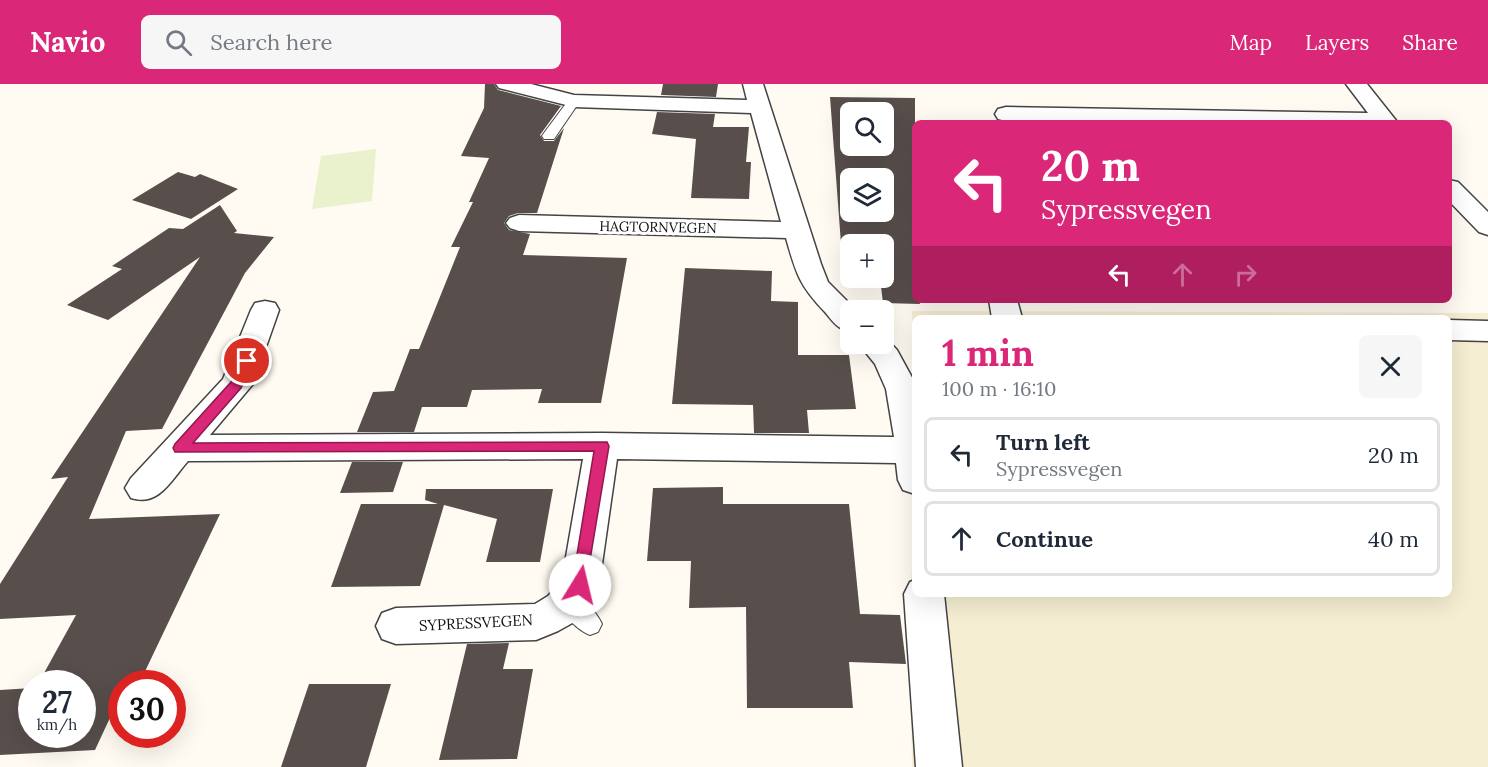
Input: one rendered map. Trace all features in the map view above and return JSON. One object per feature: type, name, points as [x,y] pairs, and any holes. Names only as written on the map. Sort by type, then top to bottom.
[{"type":"street","points":[[506,84],[573,101],[757,95],[796,230],[816,286],[840,311]]},
{"type":"street","points":[[1356,84],[1385,120]]},
{"type":"street","points":[[1006,114],[1332,120]]},
{"type":"street","points":[[1452,190],[1488,227]]},
{"type":"street","name":"HAGTORNVEGEN","points":[[519,223],[796,230]]},
{"type":"street","points":[[143,488],[237,384],[265,310]]},
{"type":"street","points":[[1452,330],[1488,331]]},
{"type":"street","points":[[882,354],[901,384],[908,410],[912,447]]},
{"type":"street","points":[[180,448],[602,446],[912,465]]},
{"type":"street","name":"SYPRESSVEGEN","points":[[396,626],[536,622],[556,615],[579,613],[580,585],[602,446]]},
{"type":"street","points":[[924,597],[939,767]]},
{"type":"lane","points":[[549,136],[573,101]]},
{"type":"shaded area","points":[[912,311],[1488,313],[1488,767],[912,767],[909,606],[912,570],[912,597],[1452,597],[1452,315],[912,315]]},
{"type":"green space","points":[[376,149],[372,201],[312,209],[321,156]]},
{"type":"building","points":[[485,84],[494,84],[498,90],[561,106],[540,135],[544,141],[554,141],[564,128],[537,213],[518,213],[509,216],[504,223],[509,230],[530,234],[523,255],[627,258],[601,403],[538,403],[542,389],[472,390],[467,407],[422,407],[414,432],[357,432],[373,392],[394,391],[410,349],[419,349],[460,247],[451,247],[473,202],[469,202],[489,158],[461,156],[484,108]]},
{"type":"building","points":[[663,84],[718,84],[716,97],[661,95]]},
{"type":"building","points":[[830,97],[915,98],[915,120],[912,120],[912,303],[920,304],[894,303],[894,300],[883,300],[881,288],[894,288],[894,234],[840,234]]},
{"type":"building","points":[[657,112],[715,114],[713,127],[749,127],[746,162],[751,162],[749,199],[691,198],[696,139],[652,134]]},
{"type":"building","points":[[178,172],[195,177],[200,174],[238,189],[191,219],[132,200]]},
{"type":"building","points":[[220,205],[237,231],[234,233],[274,237],[245,273],[162,429],[126,431],[89,519],[220,514],[146,670],[108,670],[108,722],[96,748],[96,670],[46,670],[76,615],[0,619],[0,584],[68,477],[51,479],[200,257],[108,320],[67,305],[122,269],[112,266],[169,228],[183,229]]},
{"type":"building","points":[[685,268],[772,271],[771,301],[798,302],[798,355],[849,355],[856,409],[807,410],[809,433],[754,433],[753,405],[672,404]]},
{"type":"building","points":[[352,462],[403,462],[393,492],[340,493]]},
{"type":"building","points":[[723,487],[723,504],[849,504],[860,614],[900,615],[906,664],[849,662],[853,708],[747,708],[746,607],[689,608],[691,561],[647,561],[653,488]]},
{"type":"building","points":[[426,489],[553,489],[540,562],[486,562],[497,519],[444,505],[420,586],[331,587],[361,504],[438,504],[425,500]]},
{"type":"building","points":[[509,643],[503,669],[533,669],[517,759],[439,760],[467,644]]},
{"type":"building","points":[[309,684],[391,684],[366,767],[281,767]]},
{"type":"building","points":[[18,689],[18,748],[96,748],[95,750],[0,755],[0,690]]},
{"type":"route","points":[[247,361],[237,384],[180,448],[602,446],[580,585]]}]
